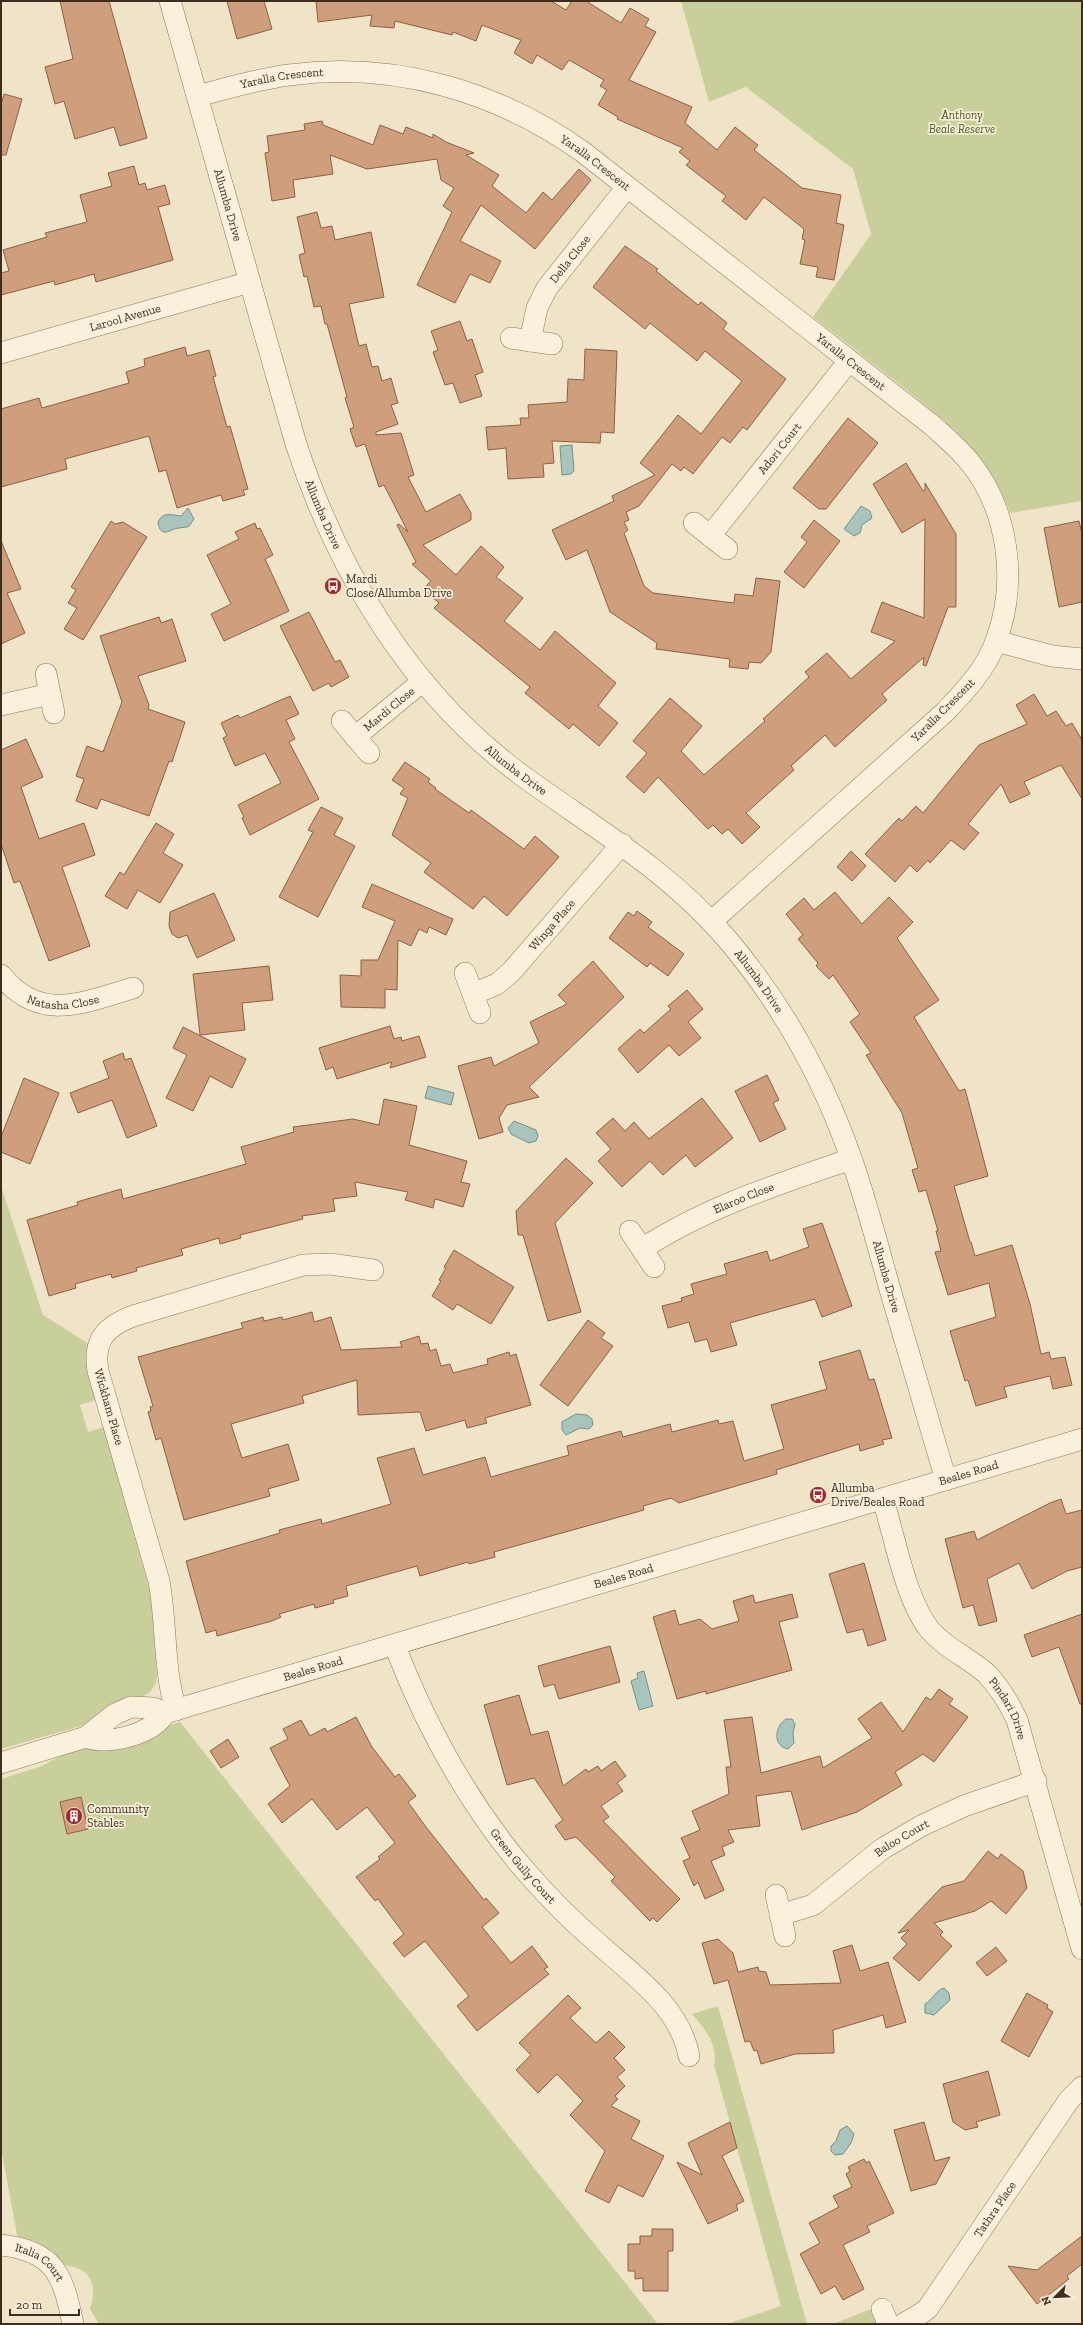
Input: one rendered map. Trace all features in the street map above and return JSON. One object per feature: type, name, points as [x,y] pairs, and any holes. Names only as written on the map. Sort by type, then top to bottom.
[{"type":"street","name":"Allumba Drive","points":[[170,1],[296,444],[327,527],[364,598],[396,646],[423,681],[460,720],[513,768],[622,844],[668,881],[711,922],[763,987],[799,1042],[827,1096],[851,1159],[946,1480]]},
{"type":"street","name":"Yaralla Crescent","points":[[198,96],[268,78],[309,73],[363,72],[414,78],[464,90],[528,118],[565,139],[947,438],[968,460],[986,487],[993,502],[1003,532],[1008,568],[1006,603],[996,641],[978,674],[949,707],[711,922]]},
{"type":"street","name":"Della Close","points":[[552,344],[520,340],[547,288],[627,187]]},
{"type":"street","name":"Larool Avenue","points":[[1,353],[250,282]]},
{"type":"street","name":"Adori Court","points":[[727,549],[702,530],[849,361]]},
{"type":"street","points":[[996,641],[1052,656],[1082,660]]},
{"type":"street","name":"Mardi Close","points":[[355,737],[423,681]]},
{"type":"street","points":[[1,705],[50,694]]},
{"type":"street","points":[[342,720],[369,753]]},
{"type":"street","name":"Winga Place","points":[[465,973],[476,1004],[511,972],[622,844]]},
{"type":"street","name":"Natasha Close","points":[[1,975],[22,996],[47,1006],[80,1003],[133,988]]},
{"type":"street","name":"Elaroo Close","points":[[642,1249],[672,1230],[701,1215],[851,1159]]},
{"type":"street","points":[[630,1231],[654,1267]]},
{"type":"street","name":"Wickham Place","points":[[171,1712],[163,1605],[159,1581],[98,1371],[96,1353],[99,1344],[112,1325],[133,1316],[292,1268],[330,1264],[373,1270]]},
{"type":"street","name":"Beales Road","points":[[86,1737],[101,1741],[122,1739],[155,1723],[171,1712],[883,1500],[1082,1439]]},
{"type":"street","name":"Pindari Drive","points":[[883,1500],[907,1579],[920,1613],[929,1629],[941,1641],[986,1674],[999,1688],[1017,1720],[1036,1781],[1082,1949]]},
{"type":"street","name":"Green Gully Court","points":[[395,1646],[434,1735],[485,1818],[518,1861],[560,1909],[660,2000],[681,2030],[689,2056]]},
{"type":"street","name":"Beales Road","points":[[1,1763],[86,1737],[115,1714],[131,1707],[153,1708],[171,1712]]},
{"type":"street","name":"Baloo Court","points":[[780,1915],[813,1905],[882,1849],[921,1826],[964,1806],[1036,1781]]},
{"type":"street","points":[[776,1895],[785,1936]]},
{"type":"street","name":"Tathra Place","points":[[903,2324],[922,2314],[928,2308],[1069,2100],[1082,2087]]},
{"type":"street","name":"Italia Court","points":[[1,2246],[23,2248],[42,2256],[56,2272],[67,2294],[73,2324]]},
{"type":"green space","name":"Anthony Beale Reserve","points":[[681,1],[1082,1],[1082,501],[1010,513],[1001,492],[990,473],[965,440],[934,412],[813,317],[871,234],[853,169],[746,87],[709,102]]},
{"type":"green space","points":[[1,1186],[43,1315],[89,1344],[96,1400],[80,1405],[88,1432],[104,1427],[151,1595],[157,1675],[156,1683],[149,1693],[91,1723],[1,1749]]},
{"type":"green space","points":[[180,1722],[658,2324],[99,2324],[90,2309],[93,2291],[91,2280],[88,2275],[77,2268],[64,2265],[39,2246],[18,2240],[1,2148],[1,1779],[42,1766],[64,1754]]},
{"type":"green space","points":[[718,2006],[807,2324],[727,2324],[781,2306],[714,2065],[714,2050],[706,2031],[692,2014]]},
{"type":"green space","points":[[871,2309],[877,2324],[833,2324]]},
{"type":"water","points":[[572,445],[574,471],[571,474],[562,475],[560,446]]},
{"type":"water","points":[[861,506],[870,511],[872,518],[862,525],[860,533],[854,536],[844,529]]},
{"type":"water","points":[[188,508],[194,519],[189,526],[166,532],[161,531],[158,523],[164,515],[181,516]]},
{"type":"water","points":[[428,1086],[454,1093],[451,1105],[425,1098]]},
{"type":"water","points":[[514,1121],[536,1130],[538,1136],[536,1141],[529,1143],[511,1134],[508,1128]]},
{"type":"water","points":[[576,1414],[587,1415],[592,1419],[593,1425],[589,1429],[580,1428],[566,1435],[562,1430],[562,1422]]},
{"type":"water","points":[[644,1671],[653,1706],[639,1710],[631,1681],[638,1678],[637,1673]]},
{"type":"water","points":[[786,1719],[792,1719],[795,1724],[793,1733],[794,1743],[788,1749],[779,1744],[777,1740],[779,1726]]},
{"type":"water","points":[[944,1988],[949,1993],[950,2000],[934,2015],[925,2013],[925,2004]]},
{"type":"water","points":[[847,2126],[854,2134],[851,2143],[843,2154],[835,2155],[831,2151],[831,2146],[836,2141],[840,2130]]},
{"type":"building","points":[[60,1],[109,1],[147,138],[120,146],[114,127],[75,139],[64,101],[55,104],[45,67],[73,59]]},
{"type":"building","points":[[227,1],[264,1],[272,29],[237,39]]},
{"type":"building","points":[[316,1],[551,1],[566,10],[572,1],[586,1],[621,23],[630,8],[649,19],[645,26],[656,32],[629,80],[692,107],[685,123],[717,150],[735,127],[758,145],[754,150],[802,188],[841,195],[836,223],[844,225],[834,280],[816,277],[818,267],[800,264],[805,240],[802,239],[804,229],[764,197],[746,220],[722,201],[726,196],[686,165],[690,161],[679,152],[683,148],[617,119],[618,117],[598,105],[607,90],[600,86],[604,80],[569,60],[562,70],[537,55],[532,64],[514,53],[521,40],[482,25],[476,41],[453,32],[452,35],[395,21],[394,28],[370,26],[372,15],[318,22]]},
{"type":"building","points":[[4,94],[22,99],[6,155],[1,155],[1,105]]},
{"type":"building","points":[[322,121],[323,125],[373,145],[380,125],[403,134],[406,127],[433,138],[433,134],[446,142],[474,153],[466,155],[499,175],[492,186],[526,213],[543,192],[552,200],[579,169],[591,180],[535,249],[481,205],[460,241],[501,261],[490,283],[470,274],[455,303],[417,285],[452,212],[443,206],[454,188],[441,180],[437,159],[367,169],[330,155],[333,174],[293,180],[295,197],[272,201],[265,153],[269,152],[267,136],[305,130],[304,124]]},
{"type":"building","points":[[134,166],[139,185],[145,183],[147,190],[165,185],[170,204],[158,207],[173,260],[96,282],[94,274],[55,285],[54,281],[1,295],[1,273],[9,271],[3,250],[47,237],[45,233],[87,222],[80,195],[112,186],[108,173]]},
{"type":"building","points":[[317,212],[321,228],[332,226],[335,240],[371,232],[384,297],[349,304],[359,346],[366,344],[372,367],[378,366],[382,381],[391,378],[398,403],[391,405],[398,424],[376,432],[376,435],[401,433],[414,475],[408,477],[426,512],[460,494],[471,513],[471,520],[423,545],[456,575],[481,546],[504,567],[496,577],[523,598],[504,621],[540,650],[555,631],[616,683],[598,706],[618,723],[599,746],[573,724],[569,729],[525,693],[530,687],[434,608],[439,603],[423,589],[431,581],[412,564],[416,562],[397,525],[399,524],[408,532],[384,485],[379,487],[365,444],[356,447],[350,429],[354,427],[345,398],[347,397],[327,324],[325,324],[321,306],[314,307],[307,276],[304,277],[299,255],[305,253],[297,217]]},
{"type":"building","points":[[625,246],[658,269],[656,271],[698,305],[701,302],[727,323],[723,329],[786,379],[747,430],[743,427],[730,443],[722,437],[693,474],[684,467],[681,471],[672,464],[639,506],[626,512],[629,520],[624,522],[628,530],[624,533],[644,586],[653,593],[734,603],[735,594],[753,596],[756,578],[780,581],[771,652],[761,663],[749,662],[748,669],[729,667],[730,659],[656,649],[657,643],[610,612],[587,550],[566,560],[552,530],[614,501],[612,496],[655,475],[640,463],[678,415],[701,434],[742,381],[705,351],[697,361],[650,323],[645,329],[593,287]]},
{"type":"building","points":[[460,321],[467,341],[472,339],[483,372],[475,375],[482,396],[460,403],[453,383],[445,385],[433,352],[438,350],[431,331]]},
{"type":"building","points":[[185,347],[187,356],[209,350],[216,376],[213,377],[227,427],[230,426],[248,489],[243,490],[245,495],[223,501],[221,495],[177,508],[166,470],[159,472],[149,436],[65,459],[67,469],[1,487],[1,409],[39,398],[42,408],[129,383],[126,372],[145,366],[144,359]]},
{"type":"building","points":[[585,349],[617,351],[614,433],[601,432],[600,443],[552,441],[554,463],[543,464],[544,477],[508,479],[506,448],[488,450],[486,427],[521,425],[520,418],[529,418],[528,405],[567,402],[568,379],[584,380]]},
{"type":"building","points":[[848,418],[878,443],[826,509],[819,509],[793,488]]},
{"type":"building","points":[[906,463],[923,491],[925,490],[925,483],[956,534],[956,607],[948,607],[926,666],[923,665],[924,657],[882,694],[887,700],[835,747],[825,735],[791,766],[794,770],[746,813],[760,827],[742,844],[728,829],[722,834],[713,825],[708,829],[658,777],[644,793],[626,777],[647,753],[633,741],[670,698],[702,726],[681,751],[704,775],[765,721],[763,719],[809,677],[805,672],[827,653],[851,679],[895,641],[871,632],[882,602],[924,618],[925,519],[902,533],[873,484]]},
{"type":"building","points":[[814,520],[840,541],[804,588],[784,572],[807,542],[801,537]]},
{"type":"building","points":[[111,521],[115,524],[123,522],[147,537],[83,640],[64,629],[77,608],[68,603],[76,590],[71,587]]},
{"type":"building","points":[[1079,521],[1082,534],[1082,602],[1059,607],[1044,528]]},
{"type":"building","points":[[255,523],[257,529],[260,528],[273,555],[265,559],[289,611],[224,641],[211,614],[231,604],[207,555],[239,539],[235,532]]},
{"type":"building","points":[[1,541],[21,589],[7,593],[25,633],[1,644]]},
{"type":"building","points":[[309,612],[335,662],[340,660],[349,677],[331,687],[329,683],[313,691],[280,626]]},
{"type":"building","points":[[159,617],[161,623],[172,619],[186,661],[138,676],[149,705],[148,709],[185,722],[172,762],[169,761],[149,816],[101,799],[97,809],[76,801],[84,779],[76,776],[87,746],[103,752],[122,702],[100,636]]},
{"type":"building","points":[[1034,694],[1047,716],[1056,711],[1066,726],[1072,723],[1082,740],[1082,799],[1061,765],[1024,782],[1030,794],[1010,803],[1001,784],[968,824],[979,833],[964,850],[951,840],[930,863],[928,860],[917,872],[910,865],[895,882],[865,854],[899,818],[902,821],[916,806],[923,813],[979,745],[1027,724],[1016,705]]},
{"type":"building","points":[[290,696],[299,714],[286,720],[295,739],[289,742],[319,799],[250,835],[238,805],[281,783],[265,753],[235,766],[223,738],[227,736],[221,723],[238,715],[240,718]]},
{"type":"building","points":[[26,739],[43,777],[21,787],[39,839],[84,823],[95,855],[62,867],[90,946],[49,961],[20,881],[14,883],[1,844],[1,750]]},
{"type":"building","points":[[405,762],[430,779],[428,782],[436,788],[435,789],[469,813],[471,810],[524,849],[535,836],[559,857],[507,916],[484,896],[473,909],[424,872],[431,863],[392,835],[408,798],[400,794],[404,788],[392,780]]},
{"type":"building","points":[[321,807],[343,818],[334,835],[355,846],[318,917],[279,897],[313,832],[308,830]]},
{"type":"building","points":[[156,823],[174,834],[163,853],[183,865],[160,903],[138,890],[127,909],[105,896],[120,872],[124,875]]},
{"type":"building","points":[[851,851],[866,866],[852,881],[837,867]]},
{"type":"building","points":[[372,884],[453,919],[446,935],[429,927],[427,933],[419,929],[411,946],[398,940],[397,990],[385,989],[385,1008],[341,1007],[340,975],[361,976],[361,960],[378,960],[395,921],[362,907]]},
{"type":"building","points":[[835,892],[862,924],[889,897],[913,922],[897,938],[939,1000],[914,1017],[959,1091],[965,1089],[988,1176],[954,1186],[970,1242],[975,1256],[1012,1245],[1030,1304],[1041,1354],[1049,1352],[1051,1359],[1065,1357],[1072,1385],[1053,1389],[1050,1376],[1004,1387],[1007,1397],[976,1406],[968,1380],[965,1381],[950,1331],[996,1317],[989,1283],[948,1295],[935,1252],[941,1251],[936,1231],[938,1231],[926,1190],[919,1192],[912,1170],[918,1168],[902,1113],[866,1055],[871,1053],[850,1022],[860,1014],[833,975],[829,979],[816,966],[818,963],[798,939],[803,935],[786,914],[804,898],[814,910]]},
{"type":"building","points":[[214,893],[235,940],[197,958],[187,935],[178,938],[172,934],[169,926],[170,912]]},
{"type":"building","points":[[637,911],[652,922],[648,927],[684,954],[668,976],[650,963],[647,967],[609,938],[628,912],[634,916]]},
{"type":"building","points":[[593,961],[624,997],[529,1087],[539,1097],[507,1105],[499,1118],[503,1132],[479,1139],[458,1066],[491,1057],[494,1066],[539,1043],[530,1022],[567,1004],[558,995]]},
{"type":"building","points":[[269,966],[273,1000],[242,1003],[245,1030],[200,1035],[193,974]]},
{"type":"building","points":[[687,990],[703,1009],[688,1022],[701,1038],[679,1056],[669,1045],[638,1073],[618,1049],[640,1029],[644,1033],[671,1009],[668,1006]]},
{"type":"building","points":[[390,1026],[394,1039],[401,1037],[402,1041],[419,1036],[426,1057],[390,1068],[392,1062],[337,1079],[333,1067],[326,1070],[319,1048]]},
{"type":"building","points":[[183,1027],[246,1059],[232,1088],[210,1076],[193,1111],[166,1098],[187,1055],[173,1048]]},
{"type":"building","points":[[123,1053],[125,1060],[131,1058],[157,1126],[127,1138],[112,1100],[78,1113],[70,1093],[109,1078],[103,1061]]},
{"type":"building","points":[[767,1075],[779,1100],[773,1103],[786,1129],[760,1142],[735,1091]]},
{"type":"building","points":[[24,1078],[59,1093],[30,1164],[1,1152],[1,1137]]},
{"type":"building","points":[[702,1098],[733,1138],[695,1167],[686,1155],[663,1175],[650,1161],[622,1187],[598,1161],[611,1149],[596,1133],[613,1118],[625,1131],[634,1122],[649,1139]]},
{"type":"building","points":[[384,1099],[417,1106],[409,1145],[467,1161],[461,1182],[470,1184],[463,1207],[435,1199],[433,1208],[405,1200],[408,1192],[355,1182],[357,1196],[333,1199],[335,1211],[302,1216],[303,1219],[240,1235],[241,1238],[220,1244],[219,1238],[181,1249],[183,1255],[136,1268],[137,1271],[112,1278],[111,1274],[75,1284],[76,1288],[49,1296],[27,1220],[78,1205],[77,1202],[121,1189],[123,1199],[246,1164],[241,1147],[294,1132],[293,1127],[353,1119],[379,1125]]},
{"type":"building","points":[[566,1158],[593,1183],[555,1223],[581,1312],[548,1321],[523,1235],[518,1235],[516,1211]]},
{"type":"building","points":[[822,1223],[852,1306],[822,1317],[815,1299],[730,1323],[737,1345],[711,1352],[707,1339],[695,1342],[689,1322],[668,1328],[662,1306],[682,1301],[681,1298],[694,1294],[691,1284],[727,1274],[724,1264],[767,1251],[770,1261],[809,1247],[803,1229]]},
{"type":"building","points":[[454,1250],[514,1287],[491,1324],[457,1304],[453,1310],[432,1296],[441,1281],[439,1280],[446,1268],[444,1267]]},
{"type":"building","points":[[312,1312],[314,1322],[331,1317],[341,1350],[402,1347],[400,1342],[419,1336],[421,1344],[428,1343],[430,1351],[436,1349],[441,1366],[450,1364],[453,1373],[488,1364],[487,1359],[509,1352],[510,1356],[516,1354],[531,1405],[485,1418],[487,1423],[467,1428],[465,1420],[426,1431],[420,1412],[358,1415],[357,1380],[302,1396],[304,1403],[231,1424],[242,1458],[288,1444],[299,1480],[268,1489],[270,1496],[184,1520],[161,1438],[156,1440],[148,1412],[151,1411],[150,1407],[153,1406],[138,1357],[243,1328],[241,1323],[263,1317],[264,1321],[282,1317],[283,1320]]},
{"type":"building","points":[[588,1320],[605,1333],[601,1338],[613,1346],[568,1406],[540,1385]]},
{"type":"building","points":[[860,1350],[869,1380],[874,1379],[892,1438],[882,1440],[884,1444],[860,1451],[859,1444],[776,1470],[777,1474],[679,1503],[671,1498],[643,1506],[644,1510],[494,1552],[495,1557],[469,1564],[468,1562],[420,1576],[417,1566],[346,1586],[348,1596],[333,1600],[334,1603],[315,1608],[314,1604],[279,1614],[281,1617],[272,1621],[217,1636],[216,1630],[206,1633],[186,1561],[280,1533],[279,1530],[321,1519],[322,1524],[391,1504],[377,1458],[414,1448],[423,1475],[485,1457],[491,1477],[569,1455],[567,1446],[621,1431],[623,1437],[670,1424],[672,1432],[718,1420],[719,1424],[733,1421],[744,1461],[784,1449],[771,1405],[827,1389],[819,1362]]},
{"type":"building","points":[[1061,1499],[1066,1514],[1082,1510],[1082,1567],[1067,1571],[1032,1589],[1019,1563],[987,1579],[997,1621],[979,1626],[973,1605],[963,1608],[945,1539],[974,1531],[977,1540],[1050,1503]]},
{"type":"building","points":[[864,1563],[886,1640],[868,1646],[863,1629],[847,1633],[829,1574]]},
{"type":"building","points":[[792,1594],[798,1617],[779,1622],[792,1670],[706,1694],[706,1691],[677,1699],[653,1617],[675,1610],[679,1625],[700,1619],[712,1629],[739,1621],[733,1601],[753,1595],[755,1603]]},
{"type":"building","points":[[1082,1614],[1082,1704],[1080,1704],[1059,1647],[1032,1657],[1024,1635]]},
{"type":"building","points":[[610,1646],[620,1682],[559,1699],[554,1684],[544,1687],[538,1666]]},
{"type":"building","points":[[939,1689],[953,1699],[949,1704],[968,1717],[934,1762],[923,1754],[895,1772],[902,1785],[857,1812],[802,1830],[791,1791],[756,1796],[760,1826],[728,1830],[734,1842],[722,1847],[725,1855],[711,1861],[724,1890],[705,1899],[698,1882],[694,1886],[683,1861],[690,1858],[681,1838],[700,1830],[692,1811],[729,1794],[726,1767],[731,1767],[724,1720],[752,1717],[761,1773],[820,1756],[823,1768],[872,1738],[858,1719],[881,1702],[903,1732],[926,1697],[931,1700]]},
{"type":"building","points":[[519,1695],[531,1735],[548,1731],[563,1786],[586,1769],[588,1772],[598,1766],[601,1771],[615,1761],[626,1776],[617,1783],[623,1791],[601,1806],[609,1817],[603,1821],[680,1899],[657,1922],[653,1918],[650,1921],[611,1881],[615,1877],[576,1837],[565,1840],[555,1826],[563,1820],[534,1778],[507,1785],[484,1705]]},
{"type":"building","points":[[356,1717],[372,1747],[395,1777],[399,1774],[416,1796],[408,1802],[426,1827],[484,1900],[486,1898],[499,1913],[482,1927],[511,1963],[532,1946],[548,1967],[544,1969],[549,1974],[477,2031],[457,2006],[469,1996],[425,1941],[404,1957],[393,1943],[404,1934],[378,1899],[375,1901],[356,1877],[380,1859],[378,1857],[395,1843],[367,1807],[337,1830],[312,1799],[282,1823],[268,1804],[290,1786],[270,1748],[288,1739],[283,1729],[301,1720],[310,1736],[325,1728],[327,1732]]},
{"type":"building","points":[[228,1739],[239,1757],[221,1768],[210,1751]]},
{"type":"building","name":"Community Stables","points":[[81,1797],[88,1829],[67,1834],[60,1802]]},
{"type":"building","points":[[988,1851],[998,1859],[1001,1854],[1023,1871],[1027,1888],[1006,1914],[991,1901],[975,1911],[934,1923],[943,1932],[940,1935],[952,1946],[919,1981],[893,1958],[907,1944],[901,1938],[909,1930],[898,1933],[942,1887],[964,1881]]},
{"type":"building","points":[[718,1939],[733,1953],[738,1972],[758,1967],[759,1971],[766,1972],[770,1985],[841,1983],[833,1951],[852,1945],[860,1971],[888,1962],[906,2022],[886,2028],[883,2015],[833,2030],[834,2053],[795,2054],[761,2064],[757,2050],[754,2051],[750,2041],[745,2042],[728,1980],[714,1984],[702,1943]]},
{"type":"building","points":[[996,1947],[1007,1961],[987,1976],[976,1963]]},
{"type":"building","points":[[1027,1993],[1048,2005],[1047,2008],[1053,2012],[1029,2057],[1001,2041]]},
{"type":"building","points":[[568,1995],[581,2008],[570,2018],[596,2043],[609,2031],[625,2047],[614,2058],[625,2070],[617,2077],[625,2086],[615,2096],[618,2099],[611,2106],[640,2121],[631,2139],[664,2156],[643,2197],[618,2185],[609,2203],[585,2191],[605,2151],[570,2115],[583,2101],[557,2074],[538,2093],[516,2070],[531,2055],[519,2043]]},
{"type":"building","points":[[988,2071],[1000,2115],[976,2122],[978,2127],[965,2130],[953,2122],[943,2084]]},
{"type":"building","points":[[730,2122],[737,2148],[722,2156],[744,2201],[736,2205],[738,2210],[708,2224],[677,2162],[702,2175],[688,2143]]},
{"type":"building","points":[[924,2122],[935,2161],[950,2157],[936,2184],[911,2191],[894,2130]]},
{"type":"building","points":[[864,2159],[866,2163],[869,2161],[894,2213],[867,2226],[870,2232],[843,2245],[864,2289],[843,2300],[835,2286],[821,2294],[800,2254],[820,2243],[809,2223],[839,2207],[833,2196],[852,2187],[846,2174],[850,2171],[848,2167]]},
{"type":"building","points":[[652,2229],[673,2229],[673,2251],[668,2251],[668,2291],[643,2291],[643,2278],[635,2279],[635,2271],[628,2271],[628,2244],[640,2244],[640,2236],[652,2236]]},
{"type":"building","points":[[1082,2236],[1082,2264],[1067,2276],[1069,2279],[1037,2304],[1008,2266],[1037,2270]]},
{"type":"place","name":"Mardi Close/Allumba Drive","points":[[333,586]]},
{"type":"place","name":"Allumba Drive/Beales Road","points":[[818,1495]]},
{"type":"place","name":"Community Stables","points":[[74,1816]]}]
